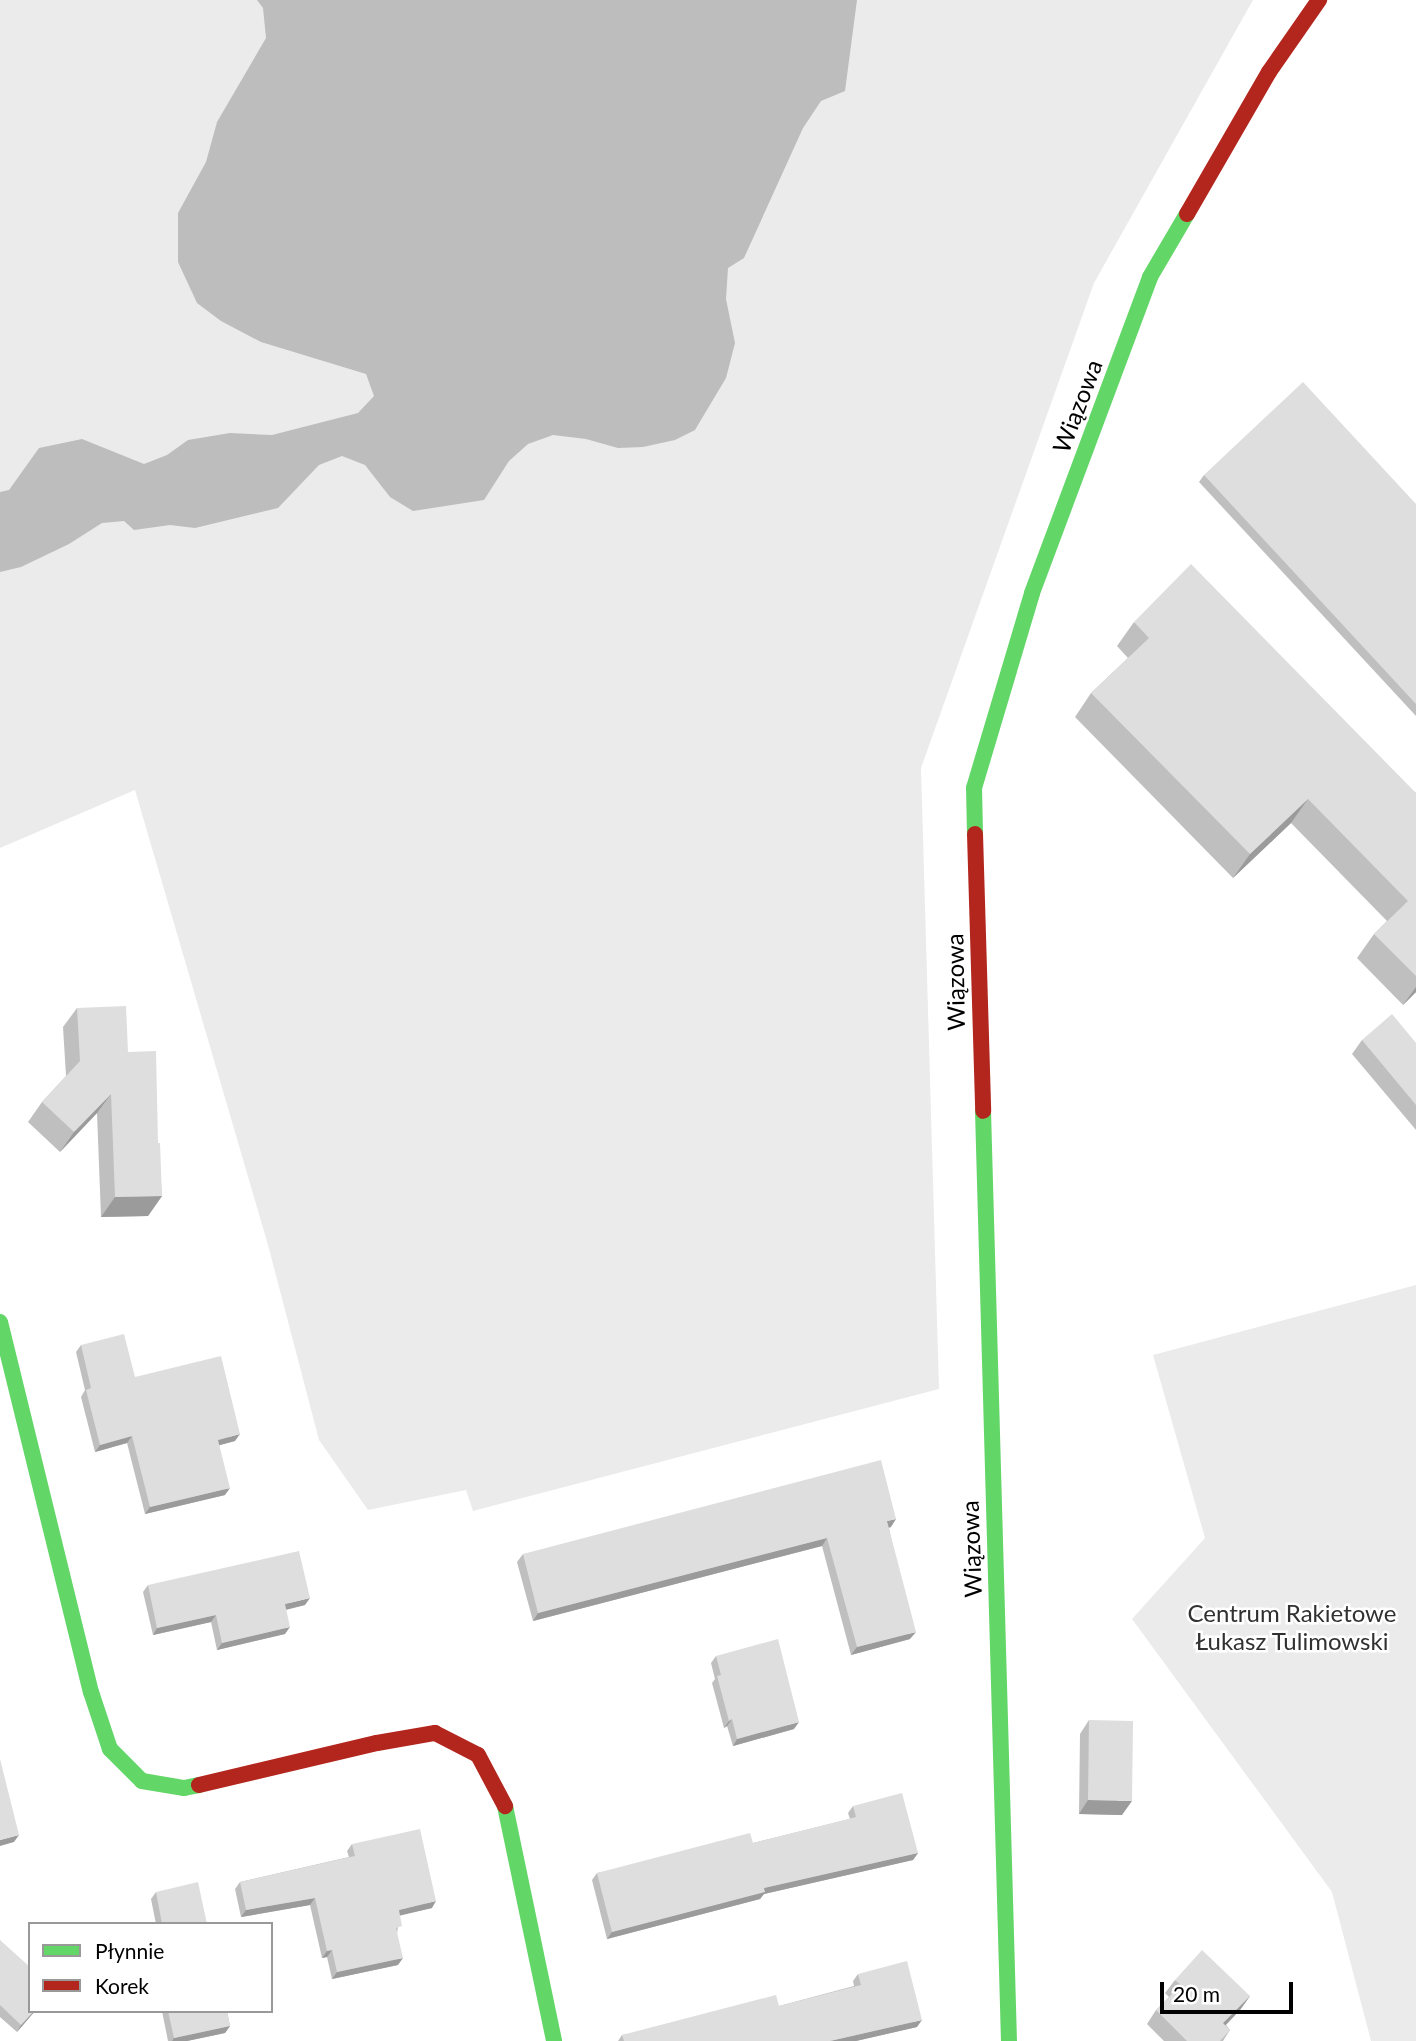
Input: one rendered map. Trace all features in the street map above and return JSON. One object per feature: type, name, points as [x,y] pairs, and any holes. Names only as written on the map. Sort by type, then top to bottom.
[{"type":"street","name":"Wiązowa","points":[[1009,2041],[974,788],[1032,593],[1150,277],[1269,72],[1319,0]]},
{"type":"street","points":[[0,1322],[90,1692],[110,1749],[142,1781],[184,1788],[377,1743],[435,1733],[478,1755],[505,1805],[554,2041]]},
{"type":"green space","points":[[0,0],[1253,0],[1094,283],[921,768],[939,1389],[473,1511],[466,1490],[368,1510],[319,1440],[268,1245],[135,790],[0,848]]},
{"type":"green space","name":"Centrum Rakietowe Łukasz Tulimowski","points":[[1416,1285],[1416,2041],[1371,2041],[1332,1892],[1132,1619],[1205,1538],[1153,1355]]},
{"type":"shaded area","points":[[257,0],[857,0],[845,91],[821,101],[803,128],[744,258],[728,268],[726,299],[735,343],[726,378],[695,430],[675,440],[643,447],[618,448],[586,439],[553,435],[528,444],[509,461],[484,500],[413,511],[390,497],[365,465],[342,456],[319,465],[278,508],[195,528],[170,525],[134,530],[124,521],[102,523],[69,544],[21,567],[0,572],[0,492],[9,490],[39,448],[82,439],[144,464],[167,455],[188,440],[230,433],[272,435],[358,413],[374,396],[366,374],[261,342],[221,321],[197,303],[178,262],[178,213],[206,162],[217,122],[266,38],[263,8]]},
{"type":"building","points":[[1303,382],[1416,504],[1416,704],[1204,475]]},
{"type":"building","points":[[1191,564],[1416,793],[1416,976],[1374,934],[1408,901],[1308,799],[1250,854],[1091,693],[1149,638],[1134,622]]},
{"type":"building","points":[[126,1006],[128,1052],[156,1051],[162,1196],[115,1197],[111,1094],[74,1132],[42,1102],[80,1061],[77,1008]]},
{"type":"building","points":[[1392,1014],[1416,1043],[1416,1105],[1362,1040]]},
{"type":"building","points":[[124,1334],[135,1377],[221,1356],[240,1434],[218,1440],[230,1488],[150,1507],[132,1436],[100,1445],[86,1390],[91,1388],[81,1345]]},
{"type":"building","points":[[881,1460],[896,1519],[887,1521],[916,1632],[857,1647],[827,1538],[538,1613],[523,1554]]},
{"type":"building","points":[[299,1551],[310,1598],[285,1604],[290,1627],[222,1643],[216,1615],[157,1628],[148,1585]]},
{"type":"building","points":[[778,1639],[799,1722],[737,1739],[732,1719],[729,1721],[717,1676],[721,1675],[716,1656]]},
{"type":"building","points":[[1089,1720],[1133,1721],[1132,1801],[1088,1800]]},
{"type":"building","points":[[0,1759],[19,1835],[0,1840]]},
{"type":"building","points":[[902,1793],[918,1853],[764,1888],[765,1892],[612,1932],[597,1873],[750,1833],[753,1843],[856,1817],[853,1806]]},
{"type":"building","points":[[420,1829],[436,1901],[399,1910],[402,1926],[396,1928],[403,1958],[337,1972],[332,1950],[327,1951],[315,1898],[246,1910],[240,1882],[355,1856],[352,1844]]},
{"type":"building","points":[[198,1882],[207,1922],[162,1922],[156,1892]]},
{"type":"building","points":[[0,1940],[28,1965],[28,2013],[32,2013],[21,2025],[0,2005]]},
{"type":"building","points":[[1202,1950],[1250,1996],[1223,2023],[1230,2030],[1220,2041],[1187,2041],[1156,2010],[1181,1985],[1175,1980]]},
{"type":"building","points":[[907,1961],[922,2020],[830,2041],[624,2041],[622,2035],[776,1995],[779,2006],[861,1985],[858,1974]]},
{"type":"building","points":[[168,2013],[227,2013],[230,2026],[174,2038]]},
{"type":"traffic: fast","points":[[975,834],[974,788],[1032,593],[1150,277],[1187,214]]},
{"type":"traffic: fast","points":[[983,1111],[1009,2041]]},
{"type":"traffic: fast","points":[[0,1322],[91,1692],[110,1749],[142,1781],[184,1788],[199,1785]]},
{"type":"traffic: fast","points":[[505,1806],[554,2041]]},
{"type":"traffic: jam","points":[[1187,214],[1269,72],[1319,0]]},
{"type":"traffic: jam","points":[[975,834],[983,1111]]},
{"type":"traffic: jam","points":[[199,1785],[377,1743],[435,1733],[478,1755],[505,1806]]}]
